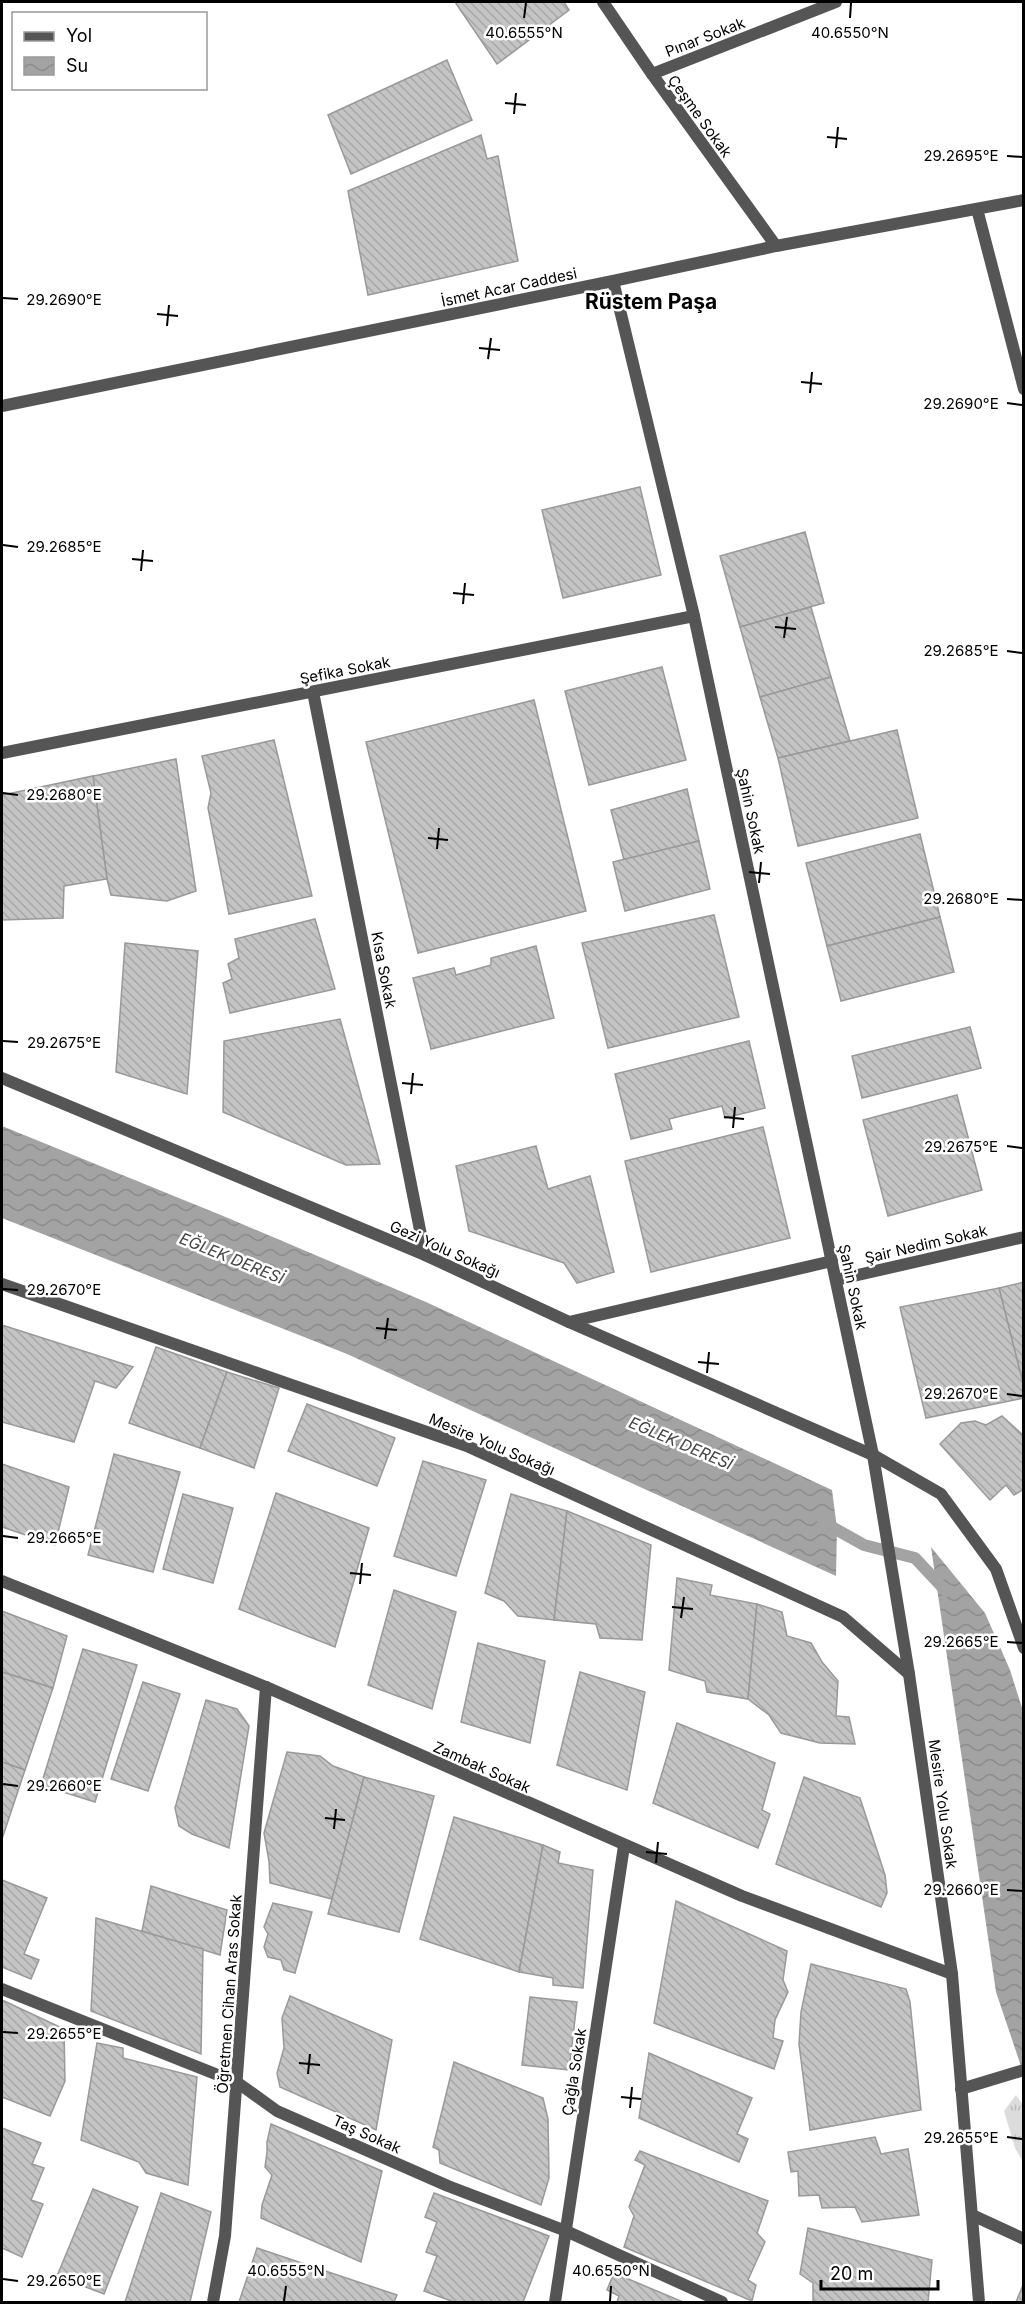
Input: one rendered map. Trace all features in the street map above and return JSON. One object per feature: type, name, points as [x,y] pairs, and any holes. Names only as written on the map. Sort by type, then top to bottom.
[{"type":"street","name":"Çeşme Sokak","points":[[603,2],[776,246]]},
{"type":"street","name":"Pınar Sokak","points":[[652,74],[836,2]]},
{"type":"street","name":"İsmet Acar Caddesi","points":[[2,406],[776,246],[1023,200]]},
{"type":"street","points":[[977,209],[1023,389]]},
{"type":"street","name":"Şahin Sokak","points":[[613,281],[694,616],[832,1261],[873,1455],[909,1674]]},
{"type":"street","name":"Şefika Sokak","points":[[2,753],[694,616]]},
{"type":"street","name":"Kısa Sokak","points":[[313,692],[425,1255]]},
{"type":"street","name":"Gezi Yolu Sokağı","points":[[2,1078],[425,1255],[569,1322],[873,1455],[941,1494],[996,1569],[1023,1648]]},
{"type":"street","name":"Şair Nedim Sokak","points":[[836,1280],[1023,1237]]},
{"type":"street","points":[[569,1322],[832,1261]]},
{"type":"street","name":"Mesire Yolu Sokağı","points":[[2,1284],[467,1446],[843,1617],[909,1674]]},
{"type":"street","name":"Zambak Sokak","points":[[2,1581],[266,1687],[742,1896],[952,1974]]},
{"type":"street","name":"Mesire Yolu Sokak","points":[[909,1674],[952,1974],[979,2302]]},
{"type":"street","name":"Öğretmen Cihan Aras Sokak","points":[[213,2302],[225,2236],[266,1687]]},
{"type":"street","name":"Çağla Sokak","points":[[555,2302],[624,1846]]},
{"type":"street","name":"Taş Sokak","points":[[2,1989],[238,2083],[277,2111],[448,2186],[566,2231],[723,2302]]},
{"type":"street","points":[[961,2089],[1023,2070]]},
{"type":"street","points":[[972,2215],[1023,2239]]},
{"type":"green space","points":[[1016,2095],[1023,2105],[1023,2162],[1015,2148],[1004,2111]]},
{"type":"water","points":[[2,1126],[426,1302],[832,1490],[837,1528],[836,1576],[347,1354],[2,1218]]},
{"type":"water","points":[[931,1547],[985,1613],[1010,1670],[1023,1711],[1023,2072],[996,1992]]},
{"type":"building","points":[[455,2],[564,2],[569,10],[497,64]]},
{"type":"building","points":[[447,60],[472,120],[351,174],[328,115]]},
{"type":"building","points":[[481,135],[487,159],[498,156],[518,261],[368,295],[348,191]]},
{"type":"building","points":[[640,487],[661,575],[563,598],[542,510]]},
{"type":"building","points":[[805,532],[824,603],[740,627],[720,556]]},
{"type":"building","points":[[811,607],[831,677],[760,697],[740,627]]},
{"type":"building","points":[[662,667],[686,760],[589,785],[565,691]]},
{"type":"building","points":[[831,677],[850,741],[778,758],[760,697]]},
{"type":"building","points":[[534,700],[586,911],[418,953],[366,742]]},
{"type":"building","points":[[897,730],[918,818],[798,846],[778,758]]},
{"type":"building","points":[[274,740],[312,896],[229,914],[208,808],[211,793],[202,756]]},
{"type":"building","points":[[176,759],[196,891],[167,901],[111,895],[93,776]]},
{"type":"building","points":[[93,776],[107,879],[64,886],[63,918],[2,920],[2,795]]},
{"type":"building","points":[[687,789],[699,841],[624,860],[611,810]]},
{"type":"building","points":[[920,834],[940,917],[827,946],[806,863]]},
{"type":"building","points":[[699,841],[710,889],[625,911],[613,862]]},
{"type":"building","points":[[714,915],[739,1017],[608,1048],[582,943]]},
{"type":"building","points":[[940,917],[954,972],[841,1001],[827,946]]},
{"type":"building","points":[[315,919],[335,989],[230,1013],[223,983],[232,979],[228,964],[239,958],[235,939]]},
{"type":"building","points":[[125,943],[198,951],[187,1094],[116,1072]]},
{"type":"building","points":[[536,946],[554,1018],[431,1049],[413,978],[454,968],[456,975],[491,965],[491,958]]},
{"type":"building","points":[[340,1019],[380,1164],[346,1165],[223,1112],[224,1041]]},
{"type":"building","points":[[970,1027],[981,1068],[862,1098],[852,1056]]},
{"type":"building","points":[[749,1041],[765,1108],[725,1118],[722,1106],[669,1119],[672,1129],[631,1139],[615,1074]]},
{"type":"building","points":[[957,1095],[982,1190],[888,1216],[863,1120]]},
{"type":"building","points":[[763,1127],[790,1238],[651,1272],[625,1161]]},
{"type":"building","points":[[536,1146],[548,1189],[590,1176],[614,1272],[577,1283],[564,1263],[469,1231],[456,1166]]},
{"type":"building","points":[[1024,1282],[1024,1384],[1023,1384],[999,1288]]},
{"type":"building","points":[[999,1288],[1024,1387],[1024,1398],[926,1418],[900,1307]]},
{"type":"building","points":[[2,1325],[133,1367],[116,1388],[95,1381],[74,1442],[2,1422]]},
{"type":"building","points":[[156,1347],[227,1372],[200,1448],[129,1423]]},
{"type":"building","points":[[227,1372],[279,1388],[254,1468],[200,1448]]},
{"type":"building","points":[[307,1404],[395,1438],[377,1486],[288,1451]]},
{"type":"building","points":[[1002,1416],[1024,1436],[1024,1489],[1014,1495],[1006,1485],[990,1500],[940,1444],[961,1423],[975,1421],[986,1425]]},
{"type":"building","points":[[114,1454],[180,1472],[153,1572],[88,1555]]},
{"type":"building","points":[[423,1461],[486,1480],[456,1576],[394,1556]]},
{"type":"building","points":[[2,1464],[69,1487],[55,1545],[2,1527]]},
{"type":"building","points":[[276,1493],[369,1528],[335,1647],[239,1609]]},
{"type":"building","points":[[183,1494],[233,1508],[213,1583],[163,1569]]},
{"type":"building","points":[[511,1494],[567,1511],[554,1620],[518,1616],[504,1601],[485,1593]]},
{"type":"building","points":[[567,1511],[651,1545],[642,1640],[600,1638],[596,1624],[554,1620]]},
{"type":"building","points":[[677,1578],[712,1585],[710,1595],[757,1604],[748,1699],[707,1692],[705,1681],[669,1670]]},
{"type":"building","points":[[394,1590],[456,1612],[432,1709],[368,1685]]},
{"type":"building","points":[[757,1604],[782,1612],[787,1636],[811,1643],[822,1662],[838,1681],[836,1716],[849,1717],[855,1744],[820,1743],[781,1733],[769,1715],[748,1699]]},
{"type":"building","points":[[2,1611],[67,1636],[53,1688],[2,1672]]},
{"type":"building","points":[[478,1643],[545,1661],[530,1743],[461,1722]]},
{"type":"building","points":[[83,1649],[137,1665],[95,1802],[41,1785]]},
{"type":"building","points":[[2,1672],[53,1688],[25,1770],[2,1762]]},
{"type":"building","points":[[580,1672],[645,1692],[627,1790],[557,1765]]},
{"type":"building","points":[[143,1682],[180,1694],[148,1791],[111,1779]]},
{"type":"building","points":[[206,1700],[237,1709],[249,1726],[229,1848],[192,1834],[179,1826],[175,1808]]},
{"type":"building","points":[[677,1723],[775,1763],[762,1810],[770,1814],[758,1848],[653,1803]]},
{"type":"building","points":[[287,1752],[320,1756],[333,1766],[364,1777],[332,1899],[270,1883],[264,1833]]},
{"type":"building","points":[[2,1762],[25,1770],[2,1839]]},
{"type":"building","points":[[364,1777],[434,1796],[399,1932],[328,1914]]},
{"type":"building","points":[[804,1777],[860,1798],[885,1875],[887,1893],[881,1907],[776,1864]]},
{"type":"building","points":[[454,1817],[543,1845],[519,1972],[420,1939]]},
{"type":"building","points":[[543,1845],[560,1852],[558,1863],[593,1870],[583,1988],[553,1985],[553,1978],[519,1972]]},
{"type":"building","points":[[2,1880],[47,1898],[24,1954],[39,1960],[31,1979],[2,1967]]},
{"type":"building","points":[[151,1886],[227,1910],[220,1955],[142,1931]]},
{"type":"building","points":[[676,1901],[787,1951],[783,1980],[788,1992],[775,2020],[773,2038],[783,2041],[774,2069],[654,2023]]},
{"type":"building","points":[[273,1903],[312,1912],[295,1973],[284,1970],[281,1960],[268,1957],[264,1947],[268,1934],[264,1927]]},
{"type":"building","points":[[96,1918],[203,1949],[201,2054],[91,2011]]},
{"type":"building","points":[[811,1964],[906,1989],[910,2002],[921,2110],[810,2130],[799,2044],[801,2012]]},
{"type":"building","points":[[290,1996],[392,2040],[376,2130],[280,2087],[277,2073],[284,2048],[282,2018]]},
{"type":"building","points":[[530,1997],[577,2002],[569,2070],[522,2065]]},
{"type":"building","points":[[2,2000],[64,2029],[65,2081],[50,2116],[2,2097]]},
{"type":"building","points":[[97,2043],[123,2048],[123,2058],[197,2077],[188,2185],[146,2173],[139,2162],[81,2140]]},
{"type":"building","points":[[649,2053],[752,2098],[737,2134],[748,2139],[739,2162],[639,2118]]},
{"type":"building","points":[[454,2062],[543,2098],[548,2119],[549,2178],[541,2205],[440,2163],[439,2150],[433,2147]]},
{"type":"building","points":[[271,2124],[382,2171],[361,2262],[261,2218],[262,2205],[272,2175],[265,2167]]},
{"type":"building","points":[[2,2128],[41,2143],[32,2164],[44,2168],[31,2200],[43,2204],[22,2257],[2,2248]]},
{"type":"building","points":[[875,2137],[881,2154],[908,2149],[919,2215],[862,2222],[855,2207],[822,2208],[819,2195],[799,2196],[798,2171],[791,2172],[788,2152]]},
{"type":"building","points":[[640,2151],[768,2201],[757,2233],[765,2242],[748,2280],[756,2285],[752,2301],[624,2247],[634,2216],[629,2207],[645,2165],[635,2160]]},
{"type":"building","points":[[93,2189],[138,2207],[104,2294],[57,2276]]},
{"type":"building","points":[[161,2193],[211,2212],[190,2302],[125,2302]]},
{"type":"building","points":[[434,2193],[549,2236],[523,2302],[454,2302],[424,2291],[437,2256],[426,2252],[437,2222],[425,2217]]},
{"type":"building","points":[[808,2228],[932,2260],[928,2302],[813,2302],[813,2283],[800,2274]]},
{"type":"building","points":[[257,2248],[397,2295],[394,2302],[239,2302]]},
{"type":"building","points":[[614,2273],[683,2302],[617,2302],[619,2296],[607,2290]]},
{"type":"building","points":[[1023,2285],[1024,2302],[1016,2302]]},
{"type":"waterway","name":"EĞLEK DERESİ","points":[[823,1522],[864,1545],[915,1558],[946,1591]]},
{"type":"district","name":"Rüstem Paşa","points":[[651,301]]}]
